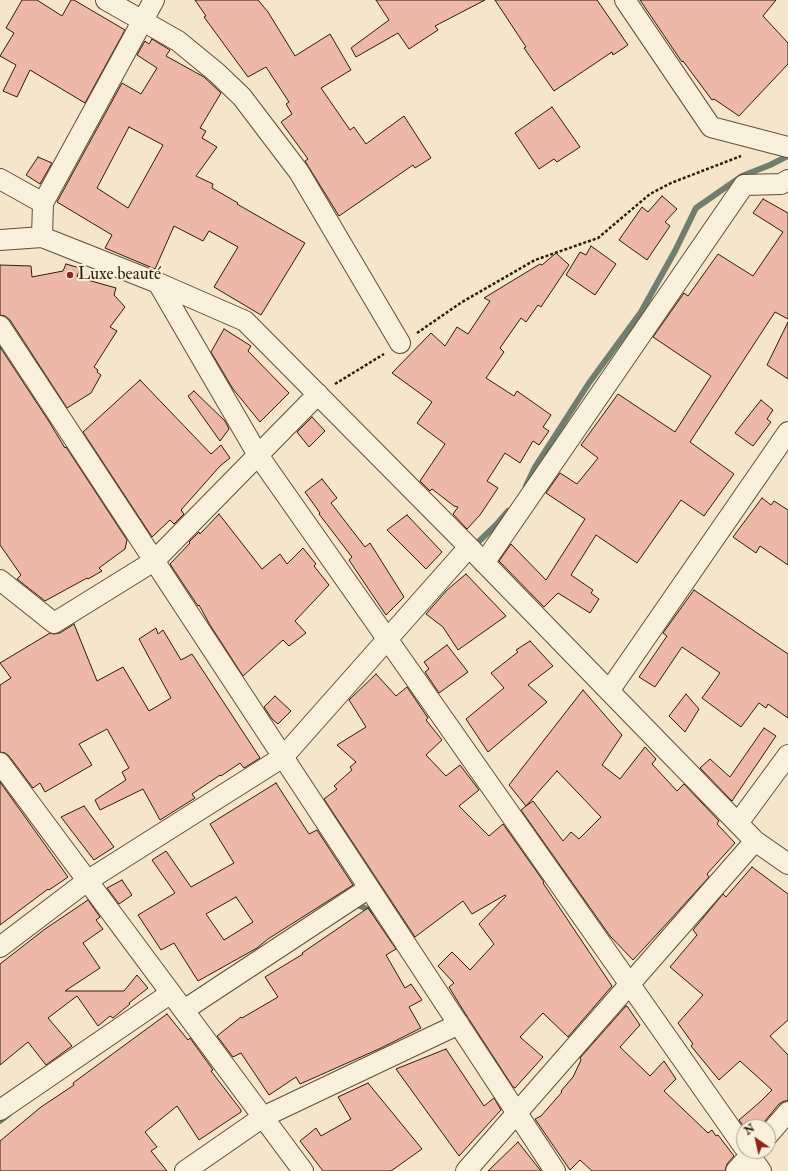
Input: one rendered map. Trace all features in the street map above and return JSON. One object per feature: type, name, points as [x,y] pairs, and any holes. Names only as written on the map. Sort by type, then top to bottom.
[{"type":"street","points":[[106,0],[178,40],[217,73],[242,97],[298,172],[400,344]]},
{"type":"street","points":[[42,237],[43,204],[154,0]]},
{"type":"street","points":[[625,0],[711,127],[780,144]]},
{"type":"street","points":[[0,179],[43,204]]},
{"type":"street","points":[[484,563],[744,185],[786,185]]},
{"type":"street","points":[[0,240],[42,237],[158,283],[245,321],[755,841],[788,864]]},
{"type":"street","points":[[158,283],[258,455],[736,1134]]},
{"type":"street","points":[[0,326],[556,1171]]},
{"type":"street","points":[[0,580],[54,623],[154,561],[318,394]]},
{"type":"street","points":[[609,691],[788,432]]},
{"type":"street","points":[[0,947],[87,880],[283,757],[469,548]]},
{"type":"street","points":[[738,823],[788,755]]},
{"type":"street","points":[[0,763],[304,1171]]},
{"type":"street","points":[[466,1171],[755,841]]},
{"type":"street","points":[[184,1010],[369,888]]},
{"type":"street","points":[[0,1110],[171,993]]},
{"type":"street","points":[[185,1171],[263,1117],[460,1024]]},
{"type":"street","points":[[776,1126],[788,1112]]},
{"type":"street","points":[[736,1171],[747,1159]]},
{"type":"path","points":[[318,394],[400,344],[462,302],[535,260],[598,238],[650,194],[671,183],[740,157],[780,144]]},
{"type":"building","points":[[22,0],[37,0],[62,16],[71,0],[74,0],[125,30],[85,103],[30,70],[17,97],[3,91],[16,65],[0,56],[14,33],[6,28]]},
{"type":"building","points":[[195,0],[258,0],[268,12],[295,56],[330,34],[351,70],[321,88],[350,130],[354,127],[366,144],[404,116],[431,158],[415,168],[413,165],[339,216],[305,161],[308,159],[281,122],[292,114],[286,104],[289,102],[266,67],[248,77],[204,17],[206,16]]},
{"type":"building","points":[[376,0],[485,0],[435,26],[438,30],[409,49],[398,33],[356,57],[351,48],[389,20]]},
{"type":"building","points":[[495,0],[597,0],[628,45],[613,55],[612,52],[554,91],[524,48],[526,47]]},
{"type":"building","points":[[640,0],[776,0],[763,16],[788,43],[788,64],[739,116],[714,99],[712,100],[683,61],[682,62]]},
{"type":"building","points":[[152,39],[170,50],[166,56],[204,77],[221,93],[200,128],[206,131],[202,138],[217,147],[196,176],[213,184],[212,188],[238,203],[237,204],[305,243],[261,315],[214,287],[238,247],[209,231],[203,241],[174,226],[155,269],[105,248],[112,235],[57,202],[122,83],[141,94],[157,68],[137,55],[145,41],[149,44]],"holes":[[[129,127],[163,145],[128,208],[97,188]]]},
{"type":"building","points":[[552,107],[580,147],[557,162],[554,159],[539,169],[515,133]]},
{"type":"building","points":[[38,157],[52,163],[40,184],[26,175]]},
{"type":"building","points":[[662,196],[677,209],[665,222],[670,226],[647,260],[619,240],[642,207],[648,212]]},
{"type":"building","points":[[763,199],[788,213],[788,319],[775,312],[690,442],[734,474],[704,516],[681,500],[637,563],[596,535],[571,575],[593,590],[591,593],[599,599],[590,613],[558,593],[544,607],[499,561],[511,544],[546,580],[585,519],[546,493],[560,473],[577,484],[598,458],[581,445],[618,394],[675,432],[711,376],[653,337],[684,293],[688,296],[718,254],[753,276],[783,232],[753,213]]},
{"type":"building","points":[[591,246],[616,264],[595,295],[566,275],[580,252],[586,255]]},
{"type":"building","points":[[556,253],[569,265],[541,307],[538,305],[526,322],[521,318],[500,348],[504,352],[486,378],[514,396],[517,391],[551,415],[543,427],[549,431],[539,445],[533,441],[520,463],[505,453],[487,481],[498,488],[480,515],[467,529],[453,514],[458,507],[454,506],[432,489],[430,491],[420,481],[445,444],[417,423],[432,402],[392,373],[431,333],[445,346],[457,327],[468,334],[490,301],[484,298],[540,264],[542,265]]},
{"type":"building","points":[[66,264],[80,268],[77,277],[116,288],[114,295],[125,307],[110,327],[117,331],[94,367],[101,375],[91,393],[67,408],[10,320],[5,316],[0,315],[0,265],[31,266],[32,277],[63,271]]},
{"type":"building","points":[[788,322],[788,379],[767,365]]},
{"type":"building","points":[[224,329],[251,346],[248,351],[289,393],[260,422],[233,389],[211,352]]},
{"type":"building","points":[[0,347],[65,448],[66,447],[127,540],[125,549],[99,568],[102,571],[45,601],[17,579],[21,575],[0,545]]},
{"type":"building","points":[[140,380],[211,454],[221,445],[230,458],[220,466],[181,510],[184,514],[174,524],[170,520],[152,537],[83,432]]},
{"type":"building","points":[[194,391],[225,421],[229,429],[220,441],[188,396]]},
{"type":"building","points":[[761,400],[773,410],[767,419],[771,422],[753,446],[735,433]]},
{"type":"building","points":[[312,417],[325,431],[309,447],[297,432]]},
{"type":"building","points":[[322,479],[337,498],[331,503],[365,547],[370,543],[404,597],[386,615],[349,560],[352,557],[319,514],[320,513],[305,492]]},
{"type":"building","points":[[762,498],[771,505],[774,501],[788,510],[788,565],[760,546],[756,553],[733,537]]},
{"type":"building","points":[[219,514],[262,569],[280,554],[287,564],[303,548],[316,564],[314,566],[329,585],[295,621],[306,633],[289,646],[283,640],[243,676],[199,605],[198,606],[170,564],[190,543],[189,542],[199,532],[200,534]]},
{"type":"building","points":[[407,515],[442,552],[426,569],[387,530]]},
{"type":"building","points":[[466,574],[506,616],[458,650],[443,627],[426,614],[447,590]]},
{"type":"building","points":[[694,590],[788,654],[788,718],[768,704],[766,708],[759,703],[741,727],[702,698],[720,673],[682,647],[655,687],[639,677],[667,636],[663,633]]},
{"type":"building","points":[[74,624],[97,681],[123,667],[149,711],[171,698],[139,639],[156,628],[158,634],[163,630],[181,660],[192,654],[260,758],[244,768],[240,763],[221,776],[220,775],[192,794],[195,798],[160,820],[143,789],[100,810],[95,800],[126,780],[122,772],[129,768],[107,729],[79,744],[92,765],[45,792],[40,783],[33,788],[9,756],[0,752],[0,685],[11,678],[0,663],[50,633],[60,633]]},
{"type":"building","points":[[530,641],[553,666],[528,685],[547,702],[488,752],[466,719],[504,688],[491,673],[518,652],[516,650]]},
{"type":"building","points":[[447,645],[468,672],[439,693],[425,672],[429,669],[424,662]]},
{"type":"building","points":[[376,674],[396,696],[407,687],[428,718],[426,720],[442,740],[426,755],[446,776],[460,765],[479,790],[459,806],[489,836],[503,824],[544,882],[543,883],[612,986],[568,1037],[543,1013],[520,1037],[543,1057],[515,1088],[449,987],[454,983],[438,966],[452,952],[470,970],[494,944],[479,924],[506,896],[505,895],[472,914],[463,901],[415,937],[324,799],[337,789],[334,786],[352,770],[350,767],[356,762],[337,745],[366,727],[349,700]]},
{"type":"building","points":[[583,690],[622,735],[602,765],[620,779],[645,747],[656,759],[652,764],[677,791],[684,784],[719,821],[717,824],[735,843],[707,874],[709,877],[633,960],[610,936],[521,810],[526,806],[509,785]],"holes":[[[557,771],[601,817],[579,839],[571,832],[563,841],[533,801],[526,806]]]},
{"type":"building","points":[[686,694],[699,709],[685,732],[669,716]]},
{"type":"building","points":[[275,696],[291,711],[278,724],[272,719],[264,707]]},
{"type":"building","points":[[764,728],[776,736],[732,801],[700,768],[710,759],[730,777]]},
{"type":"building","points":[[0,782],[68,877],[49,890],[48,889],[0,925]]},
{"type":"building","points":[[276,783],[309,834],[317,830],[353,885],[268,939],[257,948],[198,981],[174,943],[161,950],[138,915],[175,893],[152,860],[166,851],[191,887],[234,863],[210,824]],"holes":[[[236,897],[253,922],[224,940],[206,914]]]},
{"type":"building","points":[[84,806],[114,847],[94,860],[61,817]]},
{"type":"building","points":[[752,867],[788,894],[788,1020],[770,1036],[788,1055],[788,1101],[784,1101],[779,1104],[767,1119],[740,1119],[772,1090],[740,1061],[719,1080],[691,1046],[693,1044],[678,1023],[703,995],[670,967],[697,935],[693,930],[723,894],[726,897]]},
{"type":"building","points":[[122,880],[132,895],[119,904],[107,888]]},
{"type":"building","points":[[88,900],[100,917],[96,920],[103,929],[83,943],[100,968],[65,991],[124,991],[137,975],[148,988],[113,1018],[110,1016],[98,1026],[77,996],[48,1018],[72,1046],[46,1065],[28,1042],[0,1065],[0,964],[45,929]]},
{"type":"building","points":[[368,908],[396,949],[386,955],[405,988],[411,984],[422,1000],[409,1007],[421,1028],[381,1048],[300,1084],[296,1077],[269,1095],[241,1053],[233,1057],[217,1036],[241,1017],[242,1018],[278,997],[265,977],[303,954],[302,953]]},
{"type":"building","points":[[626,1006],[640,1025],[620,1047],[650,1076],[664,1061],[676,1079],[664,1091],[708,1133],[712,1130],[716,1136],[718,1135],[734,1156],[727,1164],[725,1171],[592,1171],[580,1160],[570,1170],[535,1119],[541,1116],[562,1092],[561,1091],[573,1077],[581,1060],[580,1058]]},
{"type":"building","points":[[167,1014],[188,1040],[190,1038],[213,1070],[211,1071],[241,1112],[199,1140],[177,1106],[145,1132],[157,1147],[151,1151],[167,1171],[0,1171],[0,1141],[41,1107],[74,1085],[73,1083]]},
{"type":"building","points":[[446,1049],[484,1106],[494,1098],[501,1110],[459,1156],[396,1069]]},
{"type":"building","points":[[368,1083],[422,1149],[391,1171],[323,1171],[300,1141],[316,1128],[321,1136],[351,1119],[338,1097]]},
{"type":"building","points":[[518,1142],[541,1171],[488,1171]]},
{"type":"waterway","points":[[526,486],[535,467],[589,383],[641,312],[675,251],[696,208],[742,176],[788,156]]},
{"type":"waterway","points":[[473,547],[508,511]]},
{"type":"waterway","points":[[353,903],[377,913]]},
{"type":"waterway","points":[[0,1121],[9,1114]]},
{"type":"place","name":"Luxe beauté","points":[[70,275]]}]
